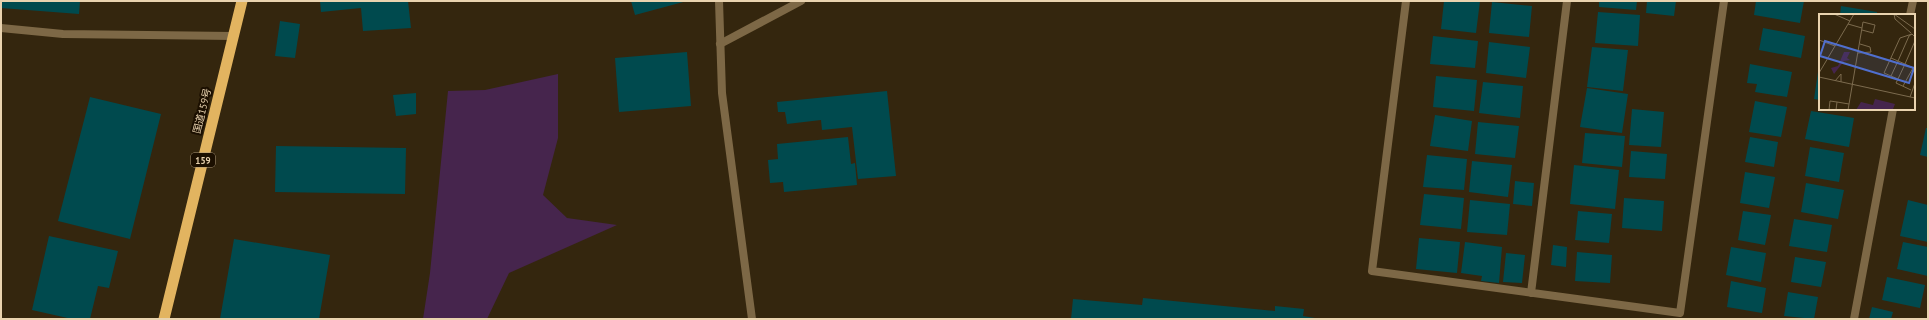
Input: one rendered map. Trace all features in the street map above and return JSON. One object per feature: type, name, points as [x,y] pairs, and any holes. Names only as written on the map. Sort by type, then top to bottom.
[{"type":"highway","name":"国道159号","points":[[164,319],[242,1]]},
{"type":"street","points":[[719,1],[722,93],[752,319]]},
{"type":"street","points":[[720,44],[801,1]]},
{"type":"street","points":[[1406,1],[1372,271],[1531,293],[1680,316],[1724,1]]},
{"type":"street","points":[[1531,293],[1566,1]]},
{"type":"street","points":[[1910,14],[1913,1]]},
{"type":"street","points":[[1,28],[63,34],[233,36]]},
{"type":"street","points":[[1854,319],[1893,110]]},
{"type":"shaded area","points":[[558,74],[558,138],[543,195],[567,218],[617,225],[509,273],[487,319],[423,319],[430,273],[448,91],[485,90]]},
{"type":"building","points":[[1,1],[80,1],[79,14],[1,8]]},
{"type":"building","points":[[320,1],[408,1],[411,28],[363,31],[361,8],[321,12]]},
{"type":"building","points":[[631,1],[687,1],[635,15]]},
{"type":"building","points":[[1444,1],[1480,1],[1476,33],[1441,29]]},
{"type":"building","points":[[1599,1],[1637,1],[1636,10],[1599,7]]},
{"type":"building","points":[[1647,1],[1676,1],[1674,16],[1646,13]]},
{"type":"building","points":[[1756,1],[1804,1],[1800,23],[1754,15]]},
{"type":"building","points":[[1492,2],[1532,6],[1529,37],[1489,33]]},
{"type":"building","points":[[1841,6],[1877,12],[1877,14],[1840,14]]},
{"type":"building","points":[[1598,12],[1640,15],[1638,46],[1595,43]]},
{"type":"building","points":[[280,21],[300,24],[295,58],[275,56]]},
{"type":"building","points":[[1763,28],[1805,36],[1801,58],[1759,50]]},
{"type":"building","points":[[1433,36],[1478,41],[1475,68],[1430,64]]},
{"type":"building","points":[[1489,42],[1530,47],[1526,78],[1486,73]]},
{"type":"building","points":[[1592,47],[1628,50],[1623,91],[1587,87]]},
{"type":"building","points":[[687,52],[691,106],[619,112],[615,58]]},
{"type":"building","points":[[1750,64],[1792,72],[1787,97],[1755,92],[1757,84],[1747,83]]},
{"type":"building","points":[[1818,72],[1819,72],[1819,100],[1814,99]]},
{"type":"building","points":[[1436,76],[1477,80],[1474,111],[1433,107]]},
{"type":"building","points":[[1483,82],[1523,86],[1520,118],[1479,113]]},
{"type":"building","points":[[1587,88],[1628,94],[1622,133],[1580,127]]},
{"type":"building","points":[[887,91],[896,176],[858,179],[852,127],[822,130],[821,120],[787,124],[785,112],[778,112],[777,102]]},
{"type":"building","points":[[416,93],[416,114],[396,116],[393,95]]},
{"type":"building","points":[[90,97],[161,114],[130,239],[58,221]]},
{"type":"building","points":[[1755,101],[1787,107],[1781,137],[1749,132]]},
{"type":"building","points":[[1632,109],[1664,112],[1661,147],[1629,145]]},
{"type":"building","points":[[1811,111],[1854,118],[1849,147],[1805,139]]},
{"type":"building","points":[[1435,115],[1472,121],[1468,151],[1430,146]]},
{"type":"building","points":[[1478,122],[1519,126],[1515,158],[1475,154]]},
{"type":"building","points":[[1926,128],[1928,128],[1928,157],[1920,155]]},
{"type":"building","points":[[1585,133],[1625,136],[1622,167],[1582,163]]},
{"type":"building","points":[[848,137],[851,164],[855,163],[857,185],[784,192],[783,182],[770,183],[768,160],[778,159],[777,144]]},
{"type":"building","points":[[1750,137],[1778,142],[1774,167],[1745,162]]},
{"type":"building","points":[[276,146],[406,148],[405,194],[275,192]]},
{"type":"building","points":[[1810,147],[1844,153],[1839,182],[1805,176]]},
{"type":"building","points":[[1631,151],[1667,154],[1665,179],[1629,177]]},
{"type":"building","points":[[1427,155],[1467,159],[1464,190],[1423,187]]},
{"type":"building","points":[[1472,161],[1512,165],[1508,197],[1469,192]]},
{"type":"building","points":[[1574,165],[1619,170],[1615,209],[1570,204]]},
{"type":"building","points":[[1745,172],[1775,177],[1769,208],[1740,203]]},
{"type":"building","points":[[1515,181],[1534,183],[1532,206],[1513,204]]},
{"type":"building","points":[[1806,183],[1844,190],[1838,219],[1801,212]]},
{"type":"building","points":[[1424,194],[1464,198],[1461,229],[1420,225]]},
{"type":"building","points":[[1624,198],[1664,201],[1662,231],[1622,228]]},
{"type":"building","points":[[1470,200],[1510,204],[1507,235],[1467,232]]},
{"type":"building","points":[[1908,200],[1928,205],[1928,242],[1900,236]]},
{"type":"building","points":[[1578,211],[1612,214],[1609,243],[1575,240]]},
{"type":"building","points":[[1743,211],[1771,215],[1765,245],[1738,240]]},
{"type":"building","points":[[1794,219],[1832,225],[1827,252],[1789,246]]},
{"type":"building","points":[[49,236],[118,251],[109,288],[98,286],[90,319],[72,319],[32,310]]},
{"type":"building","points":[[1419,238],[1460,242],[1457,273],[1416,269]]},
{"type":"building","points":[[234,239],[330,255],[319,319],[220,319]]},
{"type":"building","points":[[1465,242],[1502,247],[1499,283],[1481,281],[1482,276],[1461,273]]},
{"type":"building","points":[[1903,242],[1928,247],[1928,276],[1897,269]]},
{"type":"building","points":[[1553,245],[1567,247],[1566,267],[1551,265]]},
{"type":"building","points":[[1731,247],[1766,253],[1761,282],[1726,275]]},
{"type":"building","points":[[1577,252],[1612,255],[1610,283],[1575,281]]},
{"type":"building","points":[[1506,253],[1525,255],[1522,283],[1503,282]]},
{"type":"building","points":[[1795,257],[1826,262],[1821,287],[1791,282]]},
{"type":"building","points":[[1887,277],[1925,285],[1920,308],[1882,300]]},
{"type":"building","points":[[1731,281],[1766,288],[1762,313],[1727,307]]},
{"type":"building","points":[[1788,292],[1818,297],[1814,319],[1784,316]]},
{"type":"building","points":[[1143,298],[1275,311],[1275,306],[1304,309],[1303,316],[1321,319],[1071,319],[1073,299],[1142,305]]},
{"type":"building","points":[[1872,307],[1893,312],[1891,319],[1869,319]]}]
